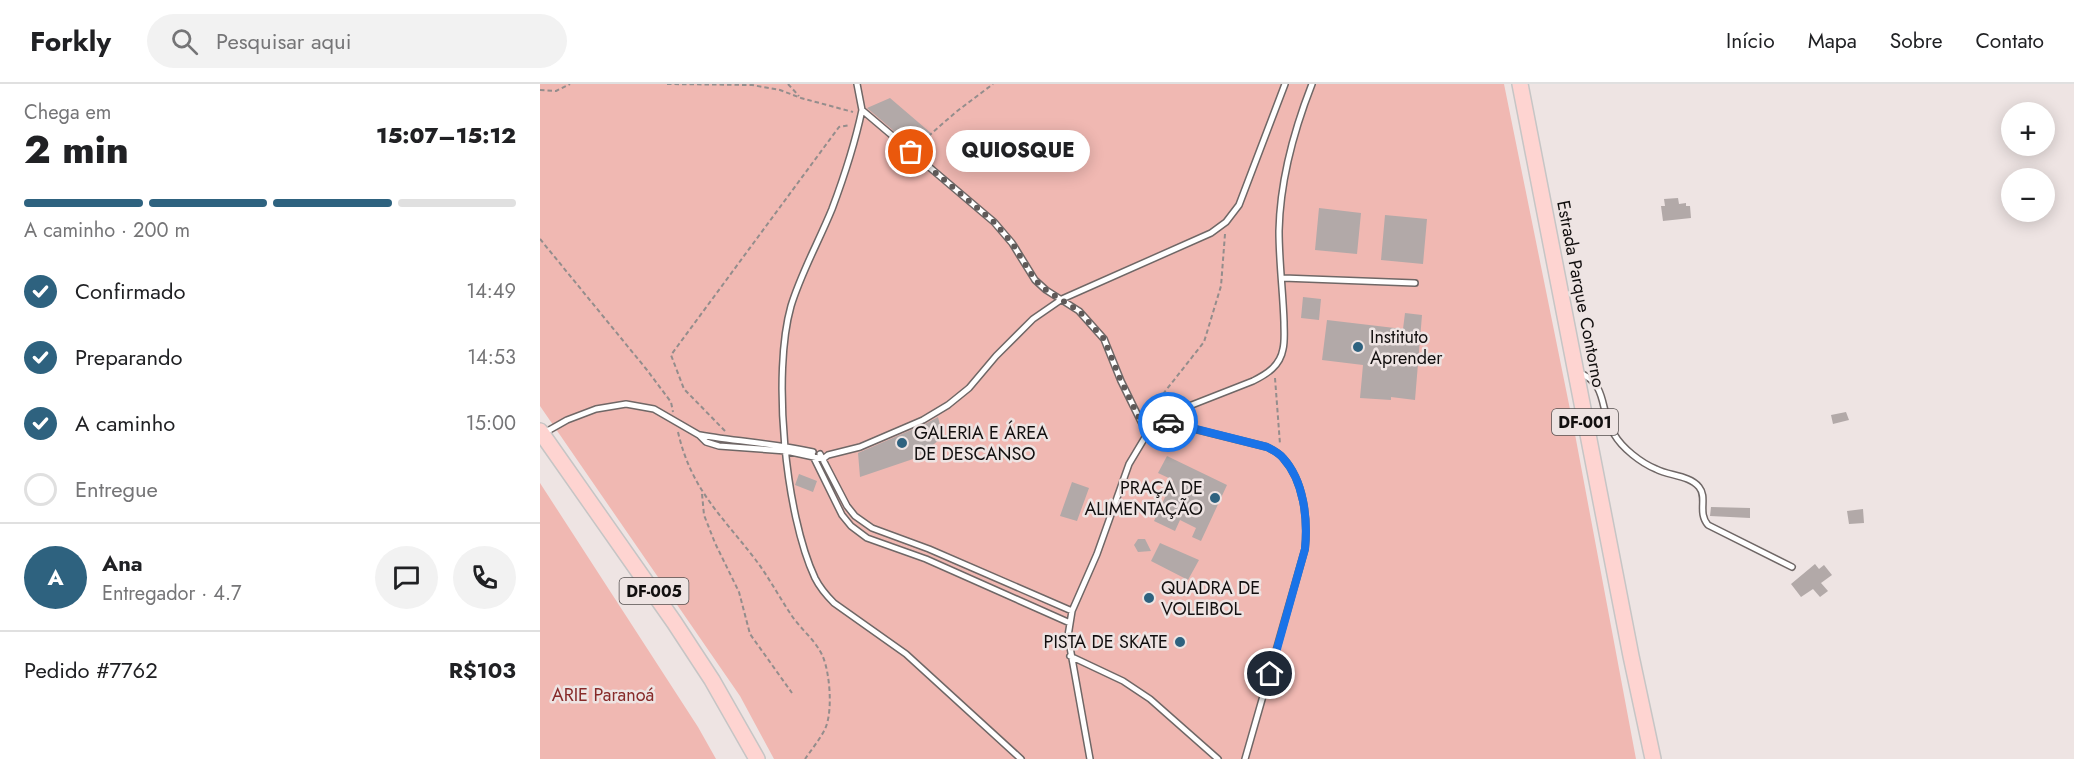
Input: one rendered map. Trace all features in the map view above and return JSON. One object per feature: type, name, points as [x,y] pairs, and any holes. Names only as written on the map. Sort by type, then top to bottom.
[{"type":"main road","name":"Estrada Parque Contorno","points":[[1520,84],[1653,759]]},
{"type":"main road","name":"DF-005","points":[[541,432],[675,622],[712,680],[757,759]]},
{"type":"lane","points":[[857,84],[862,113],[832,207],[792,303],[782,360],[789,484],[802,538],[816,580],[834,603],[906,654],[1021,759]]},
{"type":"lane","points":[[699,435],[819,455],[860,447],[923,420],[948,405],[969,388],[996,356],[1033,320],[1062,298],[1186,245],[1226,222],[1239,205],[1285,84]]},
{"type":"lane","points":[[1090,759],[1081,700],[1070,656],[1068,636],[1072,611],[1097,554],[1129,464],[1158,420],[1253,381],[1280,361],[1284,347],[1283,278],[1279,232],[1283,188],[1295,134],[1312,84]]},
{"type":"lane","points":[[862,113],[994,222],[1012,243],[1035,280],[1046,290],[1062,298],[1079,311],[1104,339],[1121,381],[1147,434]]},
{"type":"lane","points":[[1283,278],[1415,283]]},
{"type":"lane","points":[[1576,371],[1591,378],[1598,387],[1608,424],[1615,436],[1632,453],[1656,469],[1689,480],[1699,487],[1703,497],[1702,514],[1708,525],[1792,567]]},
{"type":"lane","points":[[541,432],[596,409],[626,404],[654,409],[699,435],[706,442],[719,446],[786,448]]},
{"type":"lane","points":[[1158,420],[1267,447],[1281,456],[1291,468],[1305,512],[1307,530],[1305,549],[1245,759]]},
{"type":"lane","points":[[819,455],[847,506],[855,516],[872,528],[929,549],[1072,611]]},
{"type":"lane","points":[[819,455],[828,488],[842,515],[851,526],[867,538],[926,559],[1070,623]]},
{"type":"lane","points":[[828,488],[835,485]]},
{"type":"lane","points":[[1070,656],[1116,677],[1150,699],[1218,759]]},
{"type":"path","points":[[540,90],[556,91],[570,84]]},
{"type":"path","points":[[667,84],[752,85],[780,90],[801,98],[862,113]]},
{"type":"path","points":[[788,84],[801,98]]},
{"type":"path","points":[[911,152],[956,112],[993,84]]},
{"type":"path","points":[[735,441],[684,389],[671,355],[839,127],[859,123]]},
{"type":"path","points":[[1158,420],[1163,394],[1203,342],[1221,286],[1226,222]]},
{"type":"path","points":[[540,239],[671,402],[683,452],[695,481],[757,561],[790,613],[823,656],[830,686],[826,727],[805,759]]},
{"type":"path","points":[[1274,367],[1281,456]]},
{"type":"path","points":[[702,491],[704,515],[739,592],[750,634],[792,693]]},
{"type":"green space","points":[[540,84],[1504,84],[1574,429],[1636,759],[774,759],[740,696],[540,406]]},
{"type":"green space","name":"ARIE Paranoá","points":[[540,483],[698,727],[716,759],[540,759]]},
{"type":"building","points":[[890,98],[932,134],[915,149],[867,108]]},
{"type":"building","points":[[1678,198],[1679,204],[1686,203],[1686,206],[1690,206],[1691,218],[1663,221],[1661,206],[1665,206],[1664,199]]},
{"type":"building","points":[[1319,208],[1361,213],[1357,254],[1315,250]]},
{"type":"building","points":[[1385,215],[1427,219],[1423,264],[1381,260]]},
{"type":"building","points":[[1303,297],[1321,299],[1319,320],[1301,318]]},
{"type":"building","points":[[1405,313],[1422,315],[1415,400],[1391,397],[1391,400],[1360,398],[1363,365],[1322,360],[1327,320],[1403,329]]},
{"type":"building","points":[[1846,412],[1849,420],[1833,424],[1831,415]]},
{"type":"building","name":"GALERIA E ÁREA DE DESCANSO","points":[[938,417],[943,437],[916,458],[860,477],[858,453]]},
{"type":"building","name":"PRAÇA DE ALIMENTAÇÃO","points":[[1167,456],[1227,485],[1201,541],[1192,537],[1196,528],[1180,520],[1175,531],[1154,521],[1173,480],[1158,473]]},
{"type":"building","points":[[799,474],[817,481],[813,492],[795,485]]},
{"type":"building","points":[[1072,482],[1089,488],[1077,521],[1060,516]]},
{"type":"building","points":[[1711,507],[1750,508],[1750,518],[1710,516]]},
{"type":"building","points":[[1863,509],[1864,523],[1849,524],[1847,511]]},
{"type":"building","points":[[1138,539],[1145,539],[1151,551],[1138,552],[1134,545]]},
{"type":"building","points":[[1160,543],[1199,560],[1188,580],[1151,561]]},
{"type":"building","points":[[1815,564],[1819,569],[1824,565],[1832,575],[1821,583],[1828,591],[1820,597],[1813,589],[1801,597],[1791,584]]},
{"type":"way so far","points":[[911,152],[994,222],[1012,243],[1035,280],[1046,290],[1062,298],[1079,311],[1104,339],[1121,381],[1147,434],[1158,420],[1168,422]]},
{"type":"place","name":"QUIOSQUE","points":[[911,152]]},
{"type":"place","name":"Instituto Aprender","points":[[1358,347]]},
{"type":"place","name":"GALERIA E ÁREA DE DESCANSO","points":[[902,443]]},
{"type":"place","name":"PRAÇA DE ALIMENTAÇÃO","points":[[1215,498]]},
{"type":"place","name":"QUADRA DE VOLEIBOL","points":[[1149,598]]},
{"type":"place","name":"PISTA DE SKATE","points":[[1180,642]]},
{"type":"route","points":[[1168,422],[1267,447],[1281,456],[1291,468],[1305,512],[1307,530],[1305,549],[1270,674]]}]
